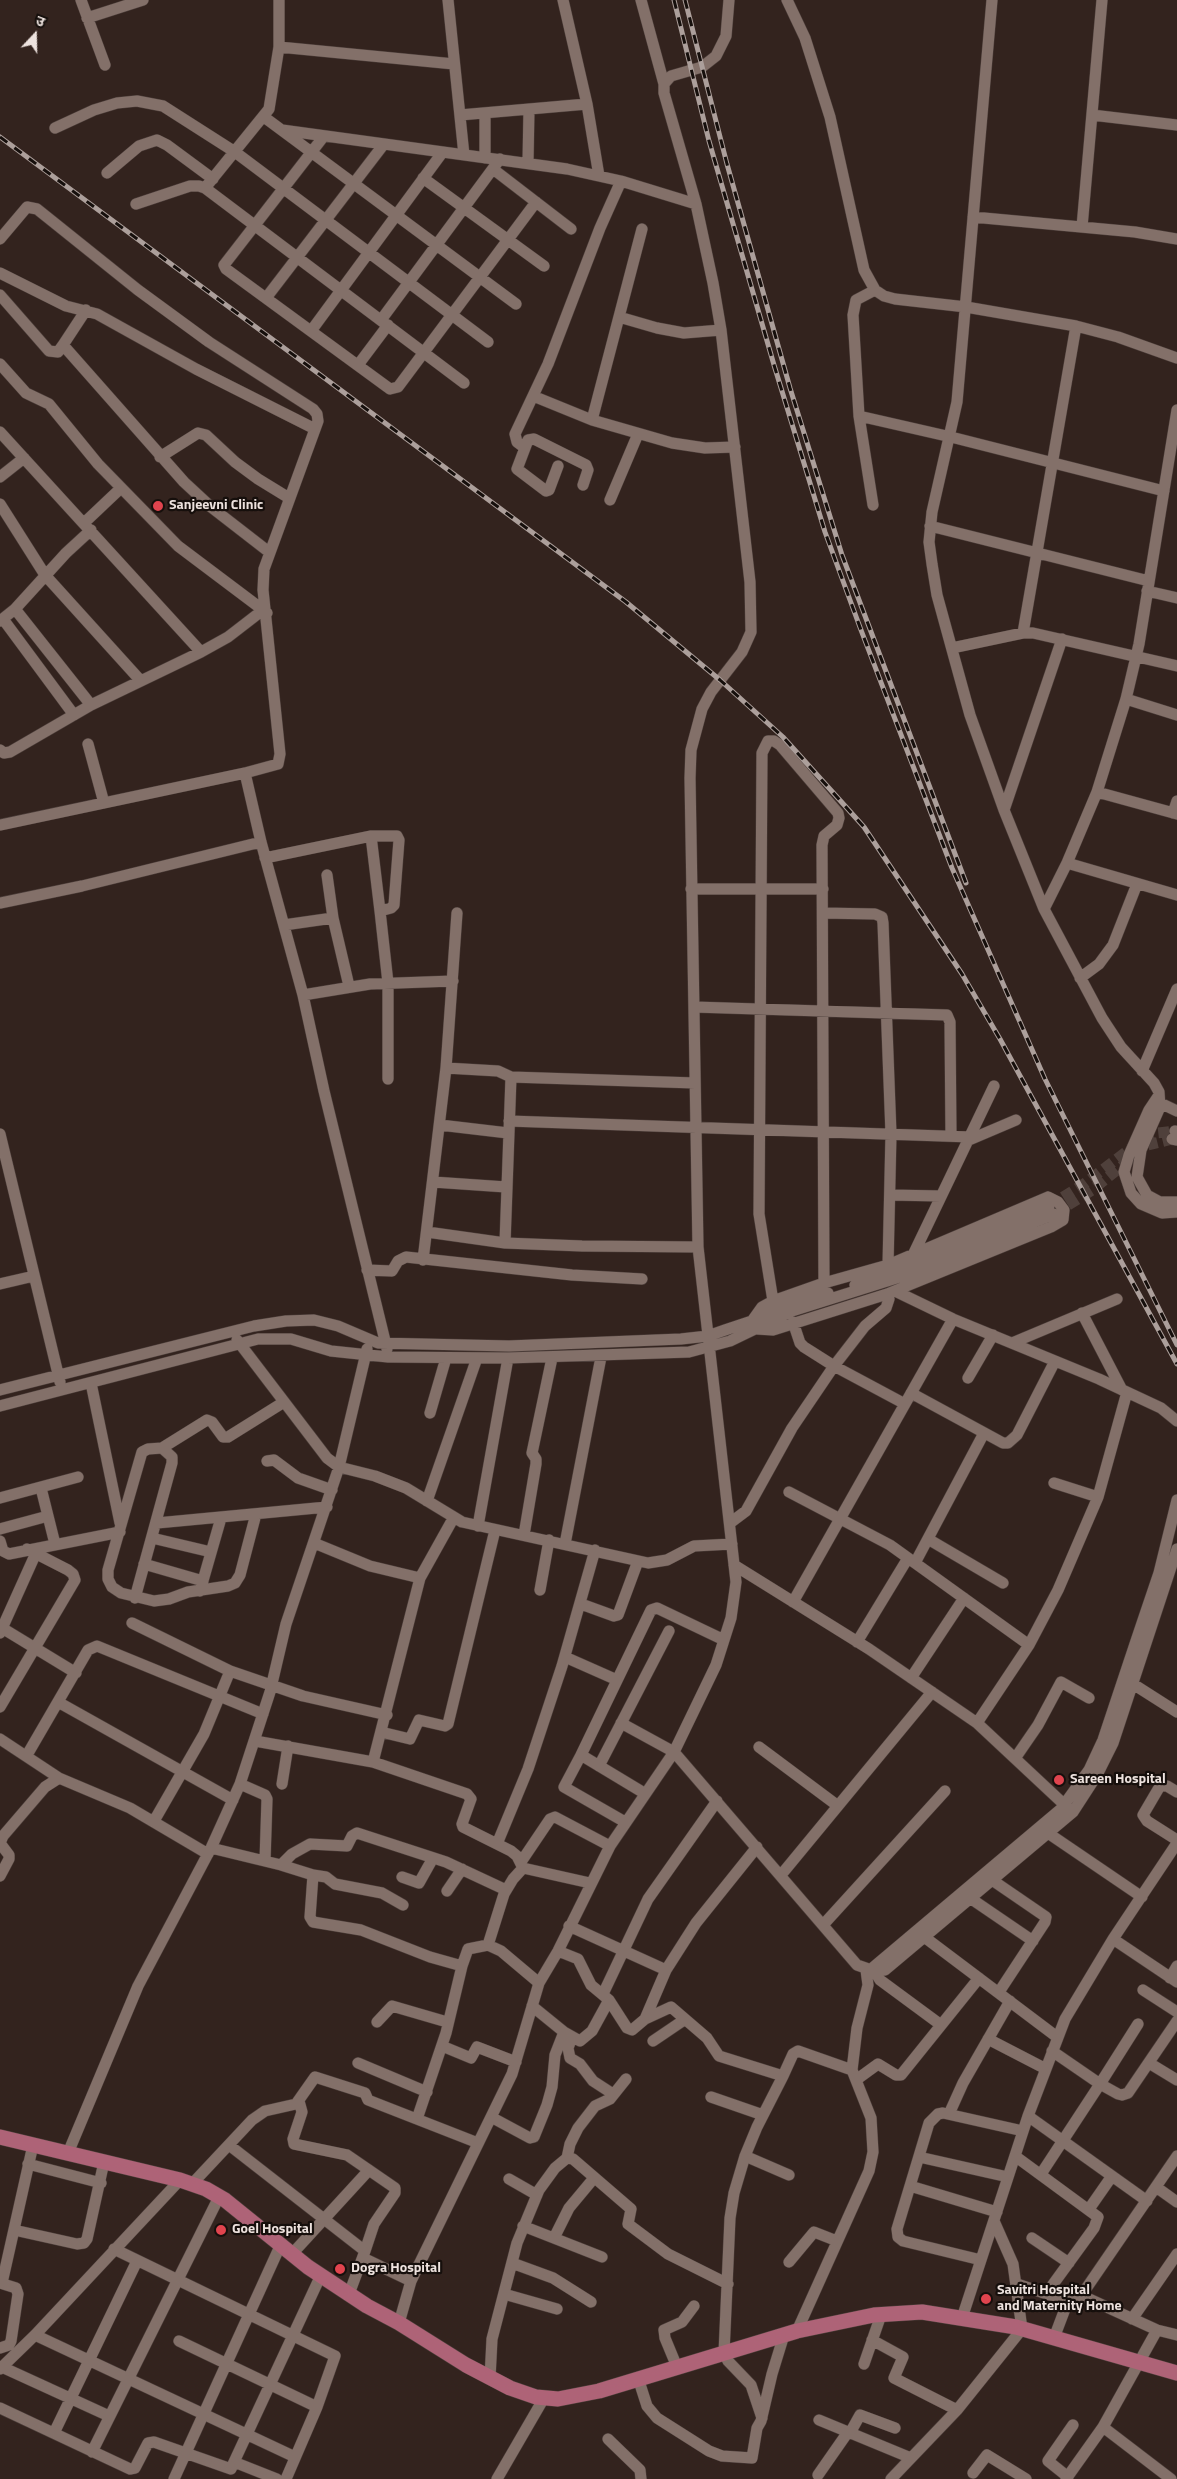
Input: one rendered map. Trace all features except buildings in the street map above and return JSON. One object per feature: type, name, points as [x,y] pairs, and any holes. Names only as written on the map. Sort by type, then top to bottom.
[{"type":"main road","points":[[0,2137],[186,2182],[219,2197],[321,2275],[349,2294],[490,2378],[510,2388],[544,2398],[567,2398],[599,2390],[791,2333],[881,2315],[922,2312],[1022,2329],[1140,2364],[1177,2372]]},
{"type":"street","points":[[81,0],[105,65]]},
{"type":"street","points":[[87,18],[143,0]]},
{"type":"street","points":[[205,188],[264,117],[272,100],[280,47],[279,0]]},
{"type":"street","points":[[448,0],[464,155]]},
{"type":"street","points":[[563,0],[587,104],[599,176]]},
{"type":"street","points":[[400,2323],[411,2281],[516,2062],[540,1983],[610,1846],[644,1793],[674,1752],[716,1665],[734,1599],[734,1565],[730,1523],[698,1246],[690,778],[696,725],[711,692],[742,652],[751,632],[750,582],[714,283],[696,204],[664,93],[664,84],[641,0]]},
{"type":"street","points":[[664,84],[671,76],[702,67],[716,56],[726,36],[729,0]]},
{"type":"street","points":[[787,0],[805,38],[830,117],[864,270],[875,290],[884,296],[895,299],[966,307],[1076,326],[1118,337],[1177,358]]},
{"type":"street","points":[[992,0],[957,402],[930,526],[929,542],[937,595],[970,715],[1004,810],[1044,909],[1080,978],[1121,1047],[1158,1088],[1158,1112],[1141,1150],[1137,1177],[1147,1195],[1160,1202],[1177,1202]]},
{"type":"street","points":[[1082,227],[1102,0]]},
{"type":"street","points":[[280,47],[454,64]]},
{"type":"street","points":[[55,128],[94,110],[117,103],[137,101],[163,106],[235,152],[488,342]]},
{"type":"street","points":[[460,115],[587,104]]},
{"type":"street","points":[[528,162],[529,109]]},
{"type":"street","points":[[485,113],[485,158]]},
{"type":"street","points":[[1092,115],[1177,125]]},
{"type":"street","points":[[264,117],[516,304]]},
{"type":"street","points":[[282,130],[485,158],[497,164],[536,202],[571,229]]},
{"type":"street","points":[[324,136],[224,265],[226,269],[390,389],[395,390],[536,202]]},
{"type":"street","points":[[107,173],[140,146],[157,140],[167,145],[213,179]]},
{"type":"street","points":[[266,298],[384,144]]},
{"type":"street","points":[[311,331],[442,153]]},
{"type":"street","points":[[358,365],[408,283],[497,164],[528,162],[599,176],[696,204]]},
{"type":"street","points":[[423,178],[544,266]]},
{"type":"street","points":[[525,448],[517,442],[515,434],[533,396],[600,228],[621,181]]},
{"type":"street","points":[[136,204],[190,186],[205,188],[464,383]]},
{"type":"street","points":[[0,825],[273,767],[280,759],[263,590],[264,569],[318,421],[318,414],[313,409],[209,342],[138,290],[37,208],[27,207],[2,233]]},
{"type":"street","points":[[973,216],[1177,239]]},
{"type":"street","points":[[592,420],[642,229]]},
{"type":"street","points":[[0,273],[66,306],[86,310],[315,429]]},
{"type":"street","points":[[873,505],[858,416],[854,354],[854,306],[860,296],[875,290]]},
{"type":"street","points":[[0,295],[48,350],[58,352],[86,310]]},
{"type":"street","points":[[619,317],[657,328],[684,333],[721,330]]},
{"type":"street","points":[[1023,633],[1054,463],[1076,326]]},
{"type":"street","points":[[63,345],[160,457],[211,507],[269,552]]},
{"type":"street","points":[[0,364],[26,393],[49,404],[121,488],[178,546],[265,612]]},
{"type":"street","points":[[533,396],[592,420],[672,444],[705,448],[735,447]]},
{"type":"street","points":[[1044,909],[1067,864],[1097,792],[1126,699],[1136,656],[1175,438],[1177,410]]},
{"type":"street","points":[[858,416],[950,437],[1164,491]]},
{"type":"street","points":[[0,432],[201,652]]},
{"type":"street","points":[[160,457],[198,433],[206,435],[250,473],[289,498]]},
{"type":"street","points":[[610,500],[638,434]]},
{"type":"street","points":[[558,466],[549,490],[544,490],[517,469],[528,440],[534,439],[586,465],[588,470],[583,485]]},
{"type":"street","points":[[0,477],[24,458]]},
{"type":"street","points":[[74,715],[1,620],[16,609],[121,488]]},
{"type":"street","points":[[0,504],[45,575],[140,680]]},
{"type":"street","points":[[930,526],[1148,586],[1177,598]]},
{"type":"street","points":[[16,609],[91,705]]},
{"type":"street","points":[[0,750],[4,753],[10,752],[91,705],[201,652],[228,637],[265,612]]},
{"type":"street","points":[[952,648],[1023,633],[1062,639],[1177,666]]},
{"type":"street","points":[[1004,810],[1062,639]]},
{"type":"street","points":[[1126,699],[1177,715]]},
{"type":"street","points":[[773,1301],[759,1214],[762,753],[768,741],[774,741],[838,813],[837,825],[822,840],[824,1283]]},
{"type":"street","points":[[88,744],[104,803]]},
{"type":"street","points":[[245,773],[261,842],[303,995],[389,1357]]},
{"type":"street","points":[[1097,792],[1175,814],[1177,801]]},
{"type":"street","points":[[266,858],[371,836],[393,835],[399,840],[394,905],[391,908],[380,910]]},
{"type":"street","points":[[371,836],[388,983],[388,1079]]},
{"type":"street","points":[[0,903],[82,886],[261,842]]},
{"type":"street","points":[[1067,864],[1177,895]]},
{"type":"street","points":[[327,875],[333,918],[348,986]]},
{"type":"street","points":[[1080,978],[1099,964],[1113,945],[1137,884]]},
{"type":"street","points":[[691,889],[823,889]]},
{"type":"street","points":[[423,1260],[446,1068],[457,913]]},
{"type":"street","points":[[823,913],[874,914],[882,917],[891,1134],[888,1265]]},
{"type":"street","points":[[284,925],[333,918]]},
{"type":"street","points":[[303,995],[348,986],[453,981]]},
{"type":"street","points":[[1142,1071],[1174,1006],[1177,989]]},
{"type":"street","points":[[694,1007],[943,1014],[949,1018],[951,1136]]},
{"type":"street","points":[[446,1068],[498,1071],[511,1077],[695,1084]]},
{"type":"street","points":[[505,1243],[511,1077]]},
{"type":"street","points":[[913,1255],[994,1086]]},
{"type":"street","points":[[1158,1100],[1177,1111]]},
{"type":"street","points":[[1158,1100],[1129,1155],[1124,1172],[1131,1193],[1141,1204],[1162,1213],[1177,1212]]},
{"type":"street","points":[[440,1125],[695,1127],[951,1136],[970,1139],[1016,1120]]},
{"type":"street","points":[[0,1134],[62,1390]]},
{"type":"street","points":[[433,1182],[506,1187]]},
{"type":"street","points":[[890,1195],[941,1196]]},
{"type":"street","points":[[0,1390],[262,1325],[314,1320],[338,1326],[369,1339],[386,1343],[509,1346],[681,1339],[708,1336],[755,1325],[774,1330],[793,1322],[891,1292],[1051,1227],[1062,1220],[1064,1210],[1053,1198],[1042,1198],[888,1265],[824,1283],[773,1301],[762,1307],[755,1325]]},
{"type":"street","points":[[0,1406],[258,1339],[290,1339],[331,1351],[389,1357],[552,1358],[690,1352],[710,1348],[755,1325],[792,1311],[874,1287],[1052,1210]]},
{"type":"street","points":[[427,1232],[505,1243],[582,1246],[698,1246]]},
{"type":"street","points":[[367,1270],[392,1271],[401,1257],[572,1275],[642,1279]]},
{"type":"street","points":[[0,1284],[34,1276]]},
{"type":"street","points":[[891,1292],[1124,1391],[1161,1408],[1177,1421]]},
{"type":"street","points":[[730,1523],[746,1511],[792,1428],[834,1366],[865,1326],[886,1308],[891,1292]]},
{"type":"street","points":[[1012,1343],[1117,1298]]},
{"type":"street","points":[[977,1723],[1029,1645],[1058,1590],[1098,1497],[1124,1391],[1082,1314]]},
{"type":"street","points":[[793,1602],[953,1319]]},
{"type":"street","points":[[793,1322],[800,1343],[834,1366],[905,1404]]},
{"type":"street","points":[[231,1332],[327,1458],[339,1467],[390,1481],[454,1517],[495,1530],[549,1540],[638,1561],[657,1563],[694,1546],[732,1544]]},
{"type":"street","points":[[968,1378],[992,1335]]},
{"type":"street","points":[[68,2153],[138,1986],[209,1851],[240,1784],[272,1685],[286,1624],[339,1467],[369,1339]]},
{"type":"street","points":[[564,1544],[602,1357]]},
{"type":"street","points":[[430,1413],[446,1358]]},
{"type":"street","points":[[427,1501],[477,1358]]},
{"type":"street","points":[[478,1526],[508,1358]]},
{"type":"street","points":[[524,1535],[536,1464],[536,1459],[532,1453],[552,1358]]},
{"type":"street","points":[[911,1394],[1003,1443],[1012,1442],[1055,1361]]},
{"type":"street","points":[[91,1383],[120,1529]]},
{"type":"street","points":[[221,1518],[201,1586],[169,1599],[154,1600],[135,1598],[112,1587],[108,1579],[108,1570],[142,1452],[148,1449],[162,1448],[207,1420],[212,1422],[223,1437],[228,1437],[284,1402]]},
{"type":"street","points":[[857,1642],[911,1560],[928,1539],[984,1432]]},
{"type":"street","points":[[135,1598],[173,1459],[162,1448]]},
{"type":"street","points":[[267,1461],[274,1460],[298,1478],[332,1490]]},
{"type":"street","points":[[0,1498],[78,1477]]},
{"type":"street","points":[[1054,1483],[1098,1497]]},
{"type":"street","points":[[41,1488],[55,1544]]},
{"type":"street","points":[[789,1492],[890,1545],[1029,1645]]},
{"type":"street","points":[[1069,1809],[1103,1740],[1159,1573],[1177,1500]]},
{"type":"street","points":[[157,1523],[327,1507]]},
{"type":"street","points":[[144,1564],[201,1586],[228,1586],[235,1583],[240,1575],[256,1514]]},
{"type":"street","points":[[0,1529],[48,1516]]},
{"type":"street","points":[[373,1762],[387,1715],[420,1578],[454,1517]]},
{"type":"street","points":[[0,1540],[5,1553],[32,1551],[120,1529]]},
{"type":"street","points":[[381,1732],[410,1739],[419,1720],[445,1726],[448,1724],[495,1530]]},
{"type":"street","points":[[152,1538],[211,1552]]},
{"type":"street","points":[[928,1539],[1003,1583]]},
{"type":"street","points":[[540,1590],[549,1540]]},
{"type":"street","points":[[314,1543],[370,1566],[420,1578]]},
{"type":"street","points":[[920,1934],[1069,1809],[1097,1775],[1114,1743],[1175,1563],[1177,1549]]},
{"type":"street","points":[[497,1844],[528,1769],[565,1657],[595,1550]]},
{"type":"street","points":[[32,1551],[1,1630],[76,1673]]},
{"type":"street","points":[[0,1707],[75,1580],[74,1574],[32,1551]]},
{"type":"street","points":[[581,1604],[616,1616],[638,1561]]},
{"type":"street","points":[[734,1565],[857,1642],[977,1723],[1016,1757],[1069,1809]]},
{"type":"street","points":[[912,1678],[964,1598]]},
{"type":"street","points":[[625,1822],[564,1787],[649,1612],[654,1608],[724,1640]]},
{"type":"street","points":[[132,1623],[230,1671],[303,1696],[387,1715]]},
{"type":"street","points":[[599,1766],[669,1631]]},
{"type":"street","points":[[27,1755],[88,1650],[97,1646],[263,1714]]},
{"type":"street","points":[[565,1657],[617,1680]]},
{"type":"street","points":[[154,1821],[204,1734],[230,1671]]},
{"type":"street","points":[[1016,1757],[1038,1725],[1061,1682],[1089,1698]]},
{"type":"street","points":[[1133,1684],[1177,1712]]},
{"type":"street","points":[[781,1875],[932,1692]]},
{"type":"street","points":[[58,1702],[233,1800]]},
{"type":"street","points":[[621,1723],[674,1752],[857,1965],[871,1970],[880,1980],[940,2025]]},
{"type":"street","points":[[0,1739],[27,1755],[59,1778],[104,1796],[209,1851],[265,1861],[326,1877],[335,1884],[382,1893],[403,1905]]},
{"type":"street","points":[[255,1741],[373,1762],[470,1795],[471,1799],[462,1824],[463,1827],[511,1851],[522,1865],[590,1883]]},
{"type":"street","points":[[282,1784],[288,1746]]},
{"type":"street","points":[[759,1747],[838,1806]]},
{"type":"street","points":[[581,1755],[644,1793]]},
{"type":"street","points":[[0,1876],[9,1855],[0,1843],[3,1836],[30,1802],[45,1787],[59,1778]]},
{"type":"street","points":[[240,1784],[265,1795],[267,1799],[265,1861]]},
{"type":"street","points":[[962,2318],[1028,2116],[1057,2037],[1075,2000],[1177,1842],[1147,1822],[1143,1816],[1160,1786],[1168,1786],[1177,1792]]},
{"type":"street","points":[[823,1925],[945,1791]]},
{"type":"street","points":[[532,2006],[580,2041],[587,2037],[641,1913],[657,1885],[717,1801]]},
{"type":"street","points":[[488,1945],[506,1890],[550,1819],[555,1818],[610,1846]]},
{"type":"street","points":[[638,2378],[647,2406],[657,2418],[694,2442],[722,2456],[753,2457],[757,2428],[762,2418],[772,2374],[869,2171],[873,2152],[871,2118],[854,2075],[857,2028],[871,1970],[970,1898],[1044,1831]]},
{"type":"street","points":[[1044,1831],[1142,1897]]},
{"type":"street","points":[[281,1865],[292,1854],[310,1844],[347,1846],[352,1836],[357,1833],[434,1858],[506,1890]]},
{"type":"street","points":[[645,2019],[666,1970],[696,1923],[757,1847]]},
{"type":"street","points":[[402,1877],[419,1883],[434,1858]]},
{"type":"street","points":[[447,1891],[462,1869]]},
{"type":"street","points":[[313,1875],[310,1917],[313,1922],[361,1930],[430,1957],[462,1966]]},
{"type":"street","points":[[992,1880],[1046,1916],[1033,1941],[999,1992]]},
{"type":"street","points":[[970,1898],[1033,1941]]},
{"type":"street","points":[[569,1926],[666,1970]]},
{"type":"street","points":[[920,1934],[1057,2037]]},
{"type":"street","points":[[1113,1939],[1174,1980],[1177,1966]]},
{"type":"street","points":[[417,2119],[442,2046],[468,1949],[488,1945],[501,1951],[540,1983]]},
{"type":"street","points":[[558,1951],[578,1958],[587,1980],[606,1997],[628,2030],[632,2030],[645,2019],[671,2006],[684,2020],[707,2038],[720,2056],[726,2060],[783,2076]]},
{"type":"street","points":[[762,2418],[751,2385],[728,2361],[724,2353],[731,2210],[745,2156],[763,2115],[793,2054],[798,2051],[854,2075],[878,2064],[896,2075],[900,2075],[978,1978]]},
{"type":"street","points":[[1143,1990],[1177,2012]]},
{"type":"street","points":[[949,2114],[988,2039],[1010,2002]]},
{"type":"street","points":[[377,2022],[392,2006],[447,2022]]},
{"type":"street","points":[[653,2041],[684,2020]]},
{"type":"street","points":[[1052,2051],[1100,2084],[1122,2096],[1131,2090],[1177,2021]]},
{"type":"street","points":[[1041,2174],[1138,2024]]},
{"type":"street","points":[[568,2034],[570,2058],[580,2064],[593,2081],[613,2094]]},
{"type":"street","points":[[491,2117],[530,2138],[534,2137],[552,2088],[555,2055],[568,2034]]},
{"type":"street","points":[[988,2039],[1046,2069]]},
{"type":"street","points":[[442,2046],[471,2058],[476,2048],[480,2048],[516,2062]]},
{"type":"street","points":[[358,2063],[426,2092]]},
{"type":"street","points":[[1149,2063],[1177,2080]]},
{"type":"street","points":[[109,2416],[1,2368],[35,2335],[114,2249],[229,2145],[259,2114],[291,2107],[299,2101],[312,2079],[316,2077],[365,2093],[368,2100],[478,2143]]},
{"type":"street","points":[[490,2378],[492,2339],[523,2226],[537,2195],[547,2178],[567,2158],[570,2144],[578,2128],[595,2106],[607,2101],[626,2079]]},
{"type":"street","points":[[711,2096],[763,2115]]},
{"type":"street","points":[[299,2101],[302,2112],[293,2139],[294,2144],[346,2155],[394,2186],[396,2190],[374,2224],[349,2294]]},
{"type":"street","points":[[981,2260],[903,2241],[898,2237],[897,2229],[919,2157],[932,2118],[938,2114],[949,2114],[1023,2131]]},
{"type":"street","points":[[1028,2116],[1147,2201]]},
{"type":"street","points":[[0,2348],[8,2345],[11,2341],[18,2294],[16,2288],[1,2283],[33,2145]]},
{"type":"street","points":[[229,2145],[364,2254],[411,2281]]},
{"type":"street","points":[[745,2156],[789,2175]]},
{"type":"street","points":[[1015,2156],[1098,2217],[1098,2222],[1046,2294]]},
{"type":"street","points":[[919,2157],[1008,2177]]},
{"type":"street","points":[[567,2158],[573,2160],[631,2209],[628,2224],[675,2258],[728,2284]]},
{"type":"street","points":[[1017,2284],[1068,2301],[1081,2296],[1176,2161]]},
{"type":"street","points":[[14,2230],[77,2244],[84,2243],[87,2239],[101,2183],[104,2162]]},
{"type":"street","points":[[28,2164],[101,2183]]},
{"type":"street","points":[[174,2479],[249,2314],[287,2249],[323,2220],[369,2170]]},
{"type":"street","points":[[1089,2209],[1112,2176]]},
{"type":"street","points":[[554,2238],[569,2208],[594,2178]]},
{"type":"street","points":[[509,2179],[537,2195]]},
{"type":"street","points":[[891,2479],[957,2410],[1022,2329],[1017,2284],[1010,2255],[995,2216],[910,2186]]},
{"type":"street","points":[[1156,2187],[1177,2202]]},
{"type":"street","points":[[92,2452],[219,2197]]},
{"type":"street","points":[[523,2226],[602,2257]]},
{"type":"street","points":[[789,2262],[814,2232],[837,2241]]},
{"type":"street","points":[[1032,2238],[1069,2263]]},
{"type":"street","points":[[114,2249],[330,2352],[336,2358],[286,2479]]},
{"type":"street","points":[[1132,2319],[1177,2254]]},
{"type":"street","points":[[54,2433],[137,2261]]},
{"type":"street","points":[[512,2263],[553,2278],[591,2302]]},
{"type":"street","points":[[231,2470],[321,2275]]},
{"type":"street","points":[[504,2294],[557,2309]]},
{"type":"street","points":[[1081,2296],[1157,2330],[1177,2335]]},
{"type":"street","points":[[1054,2338],[1068,2301]]},
{"type":"street","points":[[677,2367],[664,2338],[664,2330],[682,2322],[694,2306]]},
{"type":"street","points":[[864,2364],[881,2315]]},
{"type":"street","points":[[1073,2424],[1048,2461],[1067,2478],[1103,2427],[1140,2364],[1157,2330]]},
{"type":"street","points":[[35,2335],[90,2359],[295,2457]]},
{"type":"street","points":[[872,2340],[903,2357],[894,2378],[957,2410]]},
{"type":"street","points":[[179,2341],[317,2407]]},
{"type":"street","points":[[497,2479],[544,2398]]},
{"type":"street","points":[[0,2408],[130,2469],[135,2468],[151,2442],[231,2470],[277,2479]]},
{"type":"street","points":[[818,2475],[832,2458],[860,2415],[895,2428]]},
{"type":"street","points":[[819,2420],[911,2458]]},
{"type":"street","points":[[1103,2427],[1171,2479]]},
{"type":"street","points":[[608,2439],[640,2470],[641,2479]]},
{"type":"street","points":[[973,2473],[987,2455],[1026,2479]]},
{"type":"tunnel","points":[[1049,1206],[1084,1184],[1142,1140],[1157,1133],[1175,1131]]},
{"type":"tunnel","points":[[1054,1214],[1092,1190],[1148,1145],[1172,1139]]},
{"type":"railway","points":[[674,0],[709,141],[774,365],[825,532],[861,630],[952,868],[1045,1079],[1177,1345]]},
{"type":"railway","points":[[685,0],[727,164],[790,388],[842,555],[966,883]]},
{"type":"railway","points":[[0,137],[626,602],[720,680],[783,737],[864,827],[962,974],[1000,1039],[1177,1364]]},
{"type":"place","name":"Sanjeevni Clinic","points":[[158,506]]},
{"type":"place","name":"Sareen Hospital","points":[[1059,1780]]},
{"type":"place","name":"Goel Hospital","points":[[221,2230]]},
{"type":"place","name":"Dogra Hospital","points":[[340,2269]]},
{"type":"place","name":"Savitri Hospital and Maternity Home","points":[[986,2299]]}]
